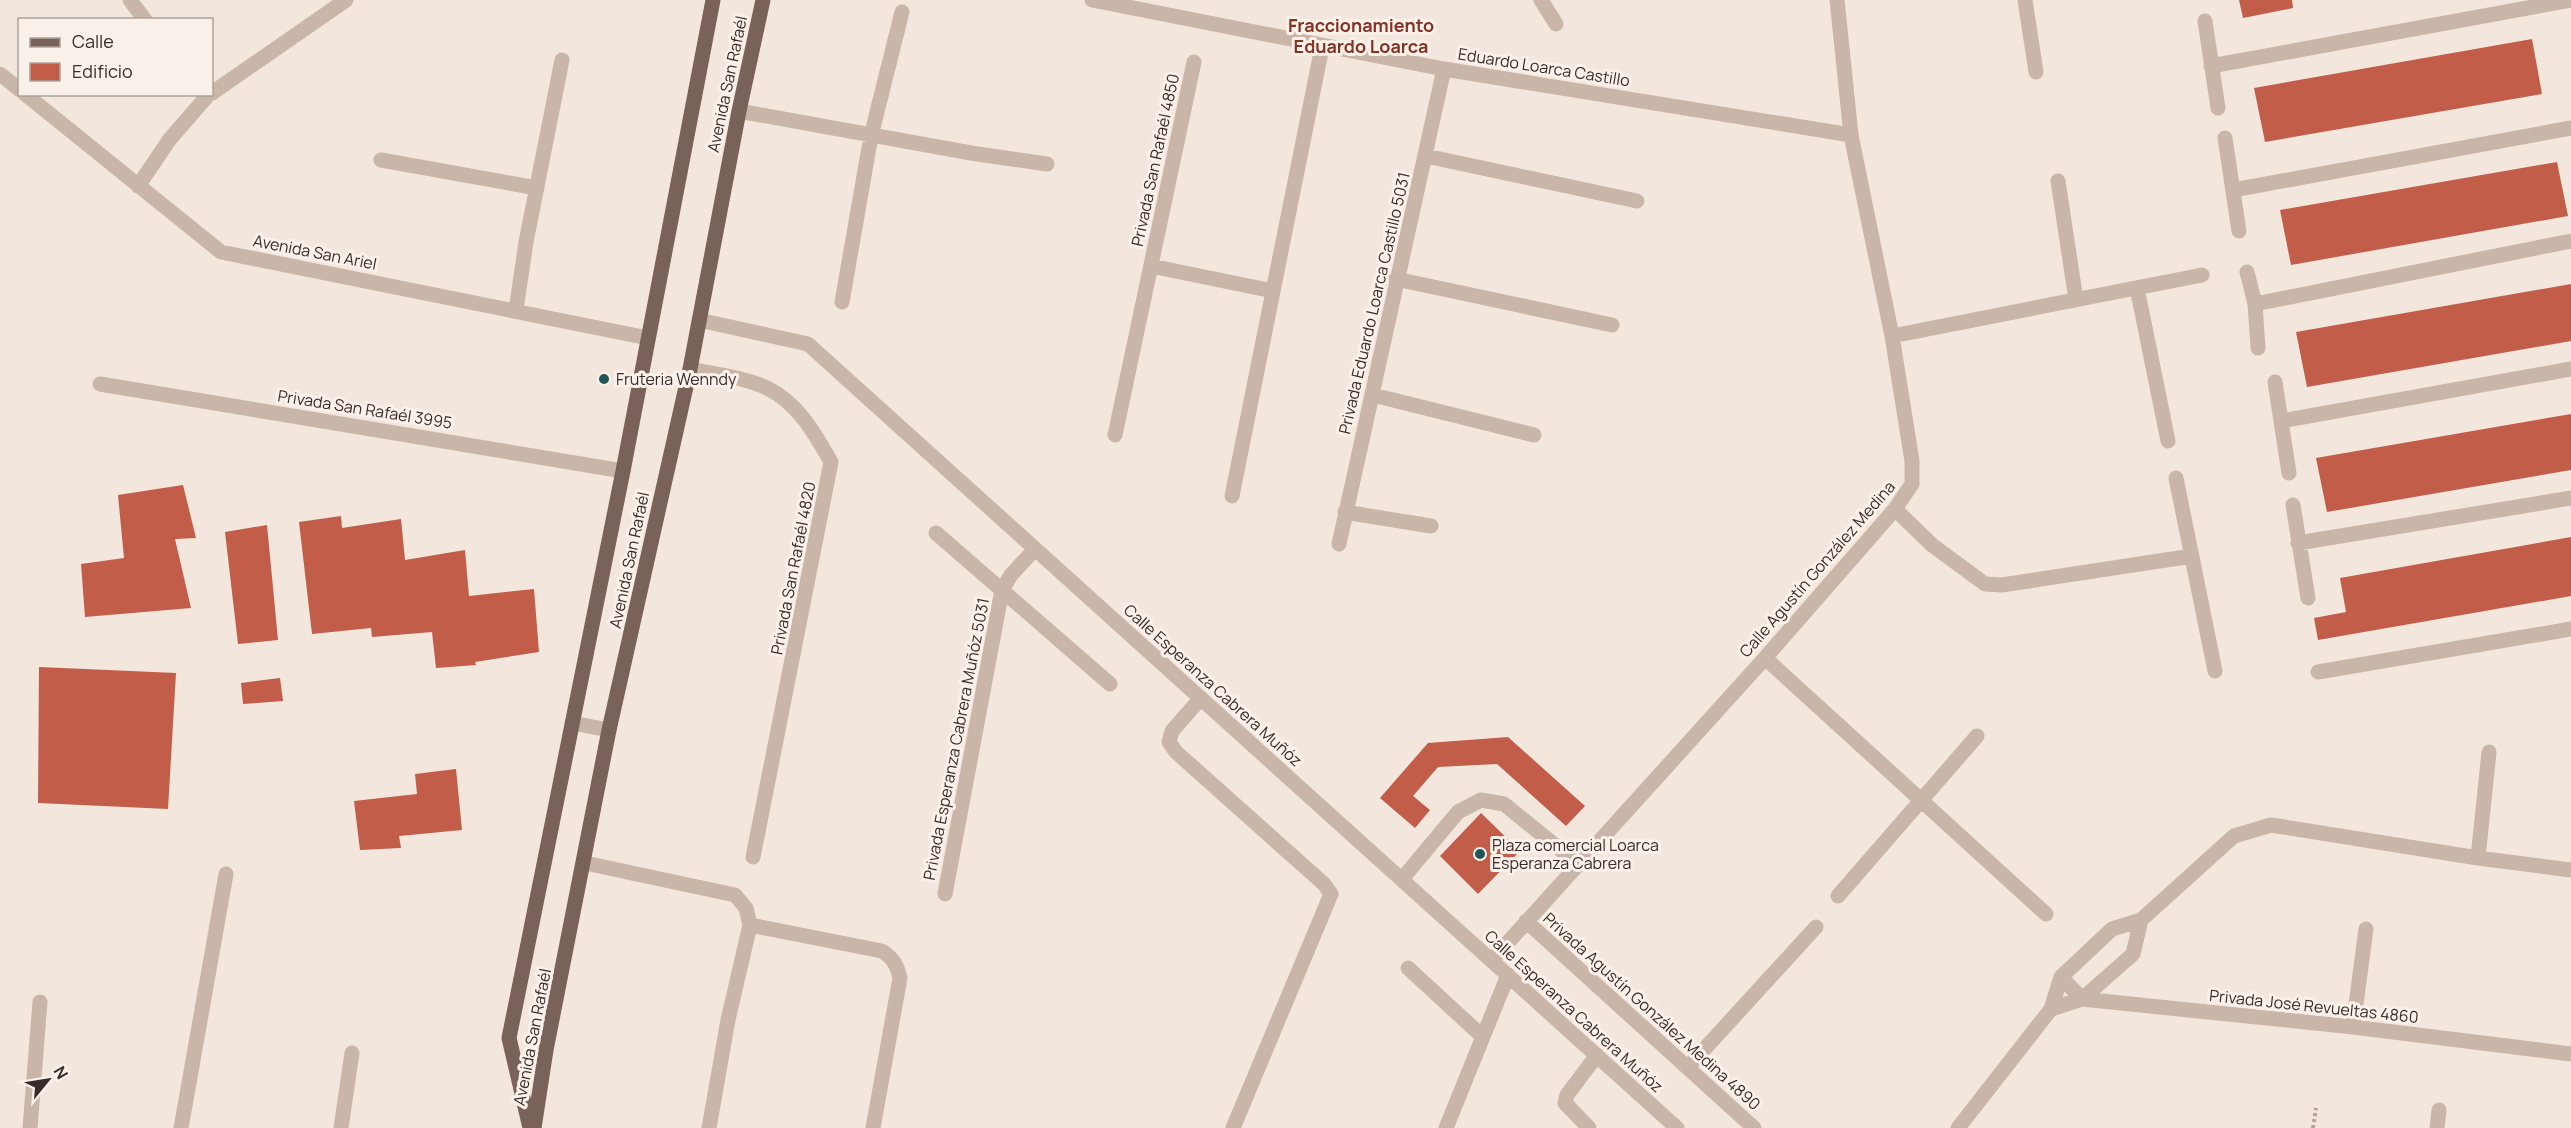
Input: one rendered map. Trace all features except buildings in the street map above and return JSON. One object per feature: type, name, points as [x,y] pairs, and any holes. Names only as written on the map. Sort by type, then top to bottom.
[{"type":"main road","name":"Avenida San Rafaél","points":[[532,1128],[510,1038],[623,471],[713,0]]},
{"type":"main road","name":"Avenida San Rafaél","points":[[532,1128],[609,730],[690,369],[739,111],[763,0]]},
{"type":"street","points":[[130,0],[144,18]]},
{"type":"street","points":[[213,90],[346,0]]},
{"type":"street","name":"Eduardo Loarca Castillo","points":[[1092,0],[1122,3],[1322,47],[1444,69],[1851,135]]},
{"type":"street","points":[[1541,0],[1556,24]]},
{"type":"street","name":"Calle Agustín González Medina","points":[[1492,960],[1765,658],[1895,509],[1912,484],[1912,461],[1892,336],[1851,135],[1837,0]]},
{"type":"street","points":[[2025,0],[2036,72]]},
{"type":"street","points":[[2211,66],[2571,0]]},
{"type":"street","points":[[842,302],[871,136],[902,12]]},
{"type":"street","points":[[2205,21],[2218,108]]},
{"type":"street","points":[[1232,496],[1322,47]]},
{"type":"street","points":[[516,310],[562,60]]},
{"type":"street","name":"Privada San Rafaél 4850","points":[[1115,435],[1194,62]]},
{"type":"street","name":"Privada Eduardo Loarca Castillo 5031","points":[[1339,544],[1444,69]]},
{"type":"street","points":[[0,74],[18,88]]},
{"type":"street","name":"Avenida San Ariel","points":[[27,96],[221,252],[648,338]]},
{"type":"street","points":[[138,186],[170,139],[205,96]]},
{"type":"street","points":[[739,111],[871,136],[1047,164]]},
{"type":"street","points":[[2233,190],[2571,128]]},
{"type":"street","points":[[2225,138],[2238,231]]},
{"type":"street","points":[[1426,156],[1637,201]]},
{"type":"street","points":[[381,159],[537,188]]},
{"type":"street","points":[[2058,181],[2076,300]]},
{"type":"street","points":[[2255,304],[2571,241]]},
{"type":"street","name":"Privada San Rafaél 4850","points":[[1151,266],[1273,291]]},
{"type":"street","points":[[2247,272],[2255,304],[2258,348]]},
{"type":"street","points":[[1892,336],[2202,275]]},
{"type":"street","points":[[1396,279],[1612,325]]},
{"type":"street","points":[[2137,288],[2168,441]]},
{"type":"street","name":"Calle Esperanza Cabrera Muñóz","points":[[699,320],[808,344],[1677,1128]]},
{"type":"street","name":"Privada San Rafaél 4820","points":[[690,369],[768,388],[810,425],[831,462],[753,857]]},
{"type":"street","points":[[2281,421],[2571,369]]},
{"type":"street","points":[[2275,382],[2289,473]]},
{"type":"street","name":"Privada San Rafaél 3995","points":[[100,384],[623,471]]},
{"type":"street","points":[[1373,395],[1534,435]]},
{"type":"street","points":[[2176,478],[2215,671]]},
{"type":"street","points":[[2298,543],[2571,498]]},
{"type":"street","points":[[2293,505],[2308,598]]},
{"type":"street","points":[[1895,509],[1932,545],[1985,584],[2002,585],[2192,556]]},
{"type":"street","points":[[1345,512],[1431,526]]},
{"type":"street","name":"Privada Esperanza Cabrera Muñóz 5031","points":[[936,533],[1110,684]]},
{"type":"street","name":"Privada Esperanza Cabrera Muñóz 5031","points":[[945,894],[1002,590],[1011,575],[1035,549]]},
{"type":"street","points":[[2318,672],[2571,629]]},
{"type":"street","points":[[1765,658],[2046,914]]},
{"type":"street","points":[[1200,698],[1172,731],[1169,742],[1176,752],[1324,884],[1331,894],[1233,1128]]},
{"type":"street","points":[[572,723],[609,730]]},
{"type":"street","points":[[1838,896],[1977,736]]},
{"type":"street","points":[[2478,858],[2489,752]]},
{"type":"street","points":[[1402,879],[1458,812],[1481,800],[1504,804],[1578,864]]},
{"type":"street","points":[[1958,1128],[2051,1009],[2061,976],[2112,929],[2141,920],[2234,836],[2271,825],[2478,858],[2571,870]]},
{"type":"street","points":[[585,863],[735,894],[746,908],[750,925],[728,1020],[709,1128]]},
{"type":"street","points":[[181,1128],[225,874]]},
{"type":"street","points":[[2051,1009],[2082,999],[2133,954],[2141,920]]},
{"type":"street","name":"Privada Agustín González Medina 4890","points":[[1526,921],[1754,1128]]},
{"type":"street","points":[[750,925],[882,951],[892,958],[900,978],[873,1128]]},
{"type":"street","points":[[1688,1067],[1816,927]]},
{"type":"street","points":[[2353,1027],[2366,929]]},
{"type":"street","points":[[1408,968],[1483,1037]]},
{"type":"street","points":[[1446,1128],[1508,975]]},
{"type":"street","points":[[2061,976],[2082,999]]},
{"type":"street","name":"Privada José Revueltas 4860","points":[[2082,999],[2353,1027],[2571,1054]]},
{"type":"street","points":[[30,1128],[40,1002]]},
{"type":"street","points":[[341,1128],[352,1053]]},
{"type":"street","points":[[1589,1128],[1565,1103],[1567,1095],[1597,1055]]},
{"type":"street","points":[[2437,1128],[2439,1110]]},
{"type":"path","points":[[2313,1128],[2316,1108]]},
{"type":"place","name":"Fruteria Wenndy","points":[[604,379]]},
{"type":"place","name":"Plaza comercial Loarca Esperanza Cabrera","points":[[1480,854]]},
{"type":"district","name":"Fraccionamiento Eduardo Loarca","points":[[1361,36]]}]
